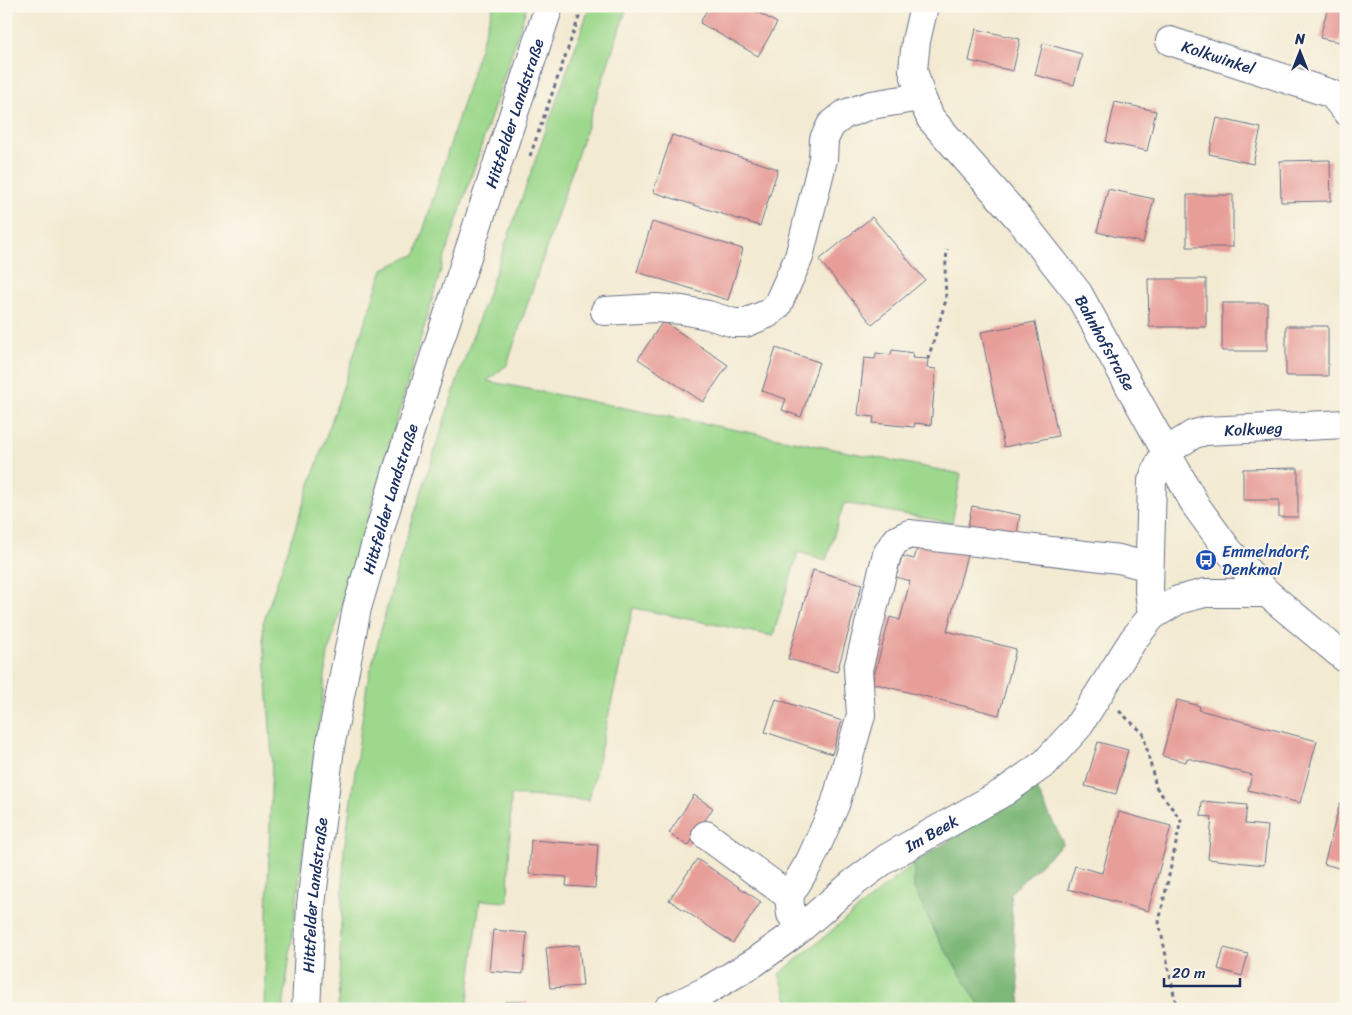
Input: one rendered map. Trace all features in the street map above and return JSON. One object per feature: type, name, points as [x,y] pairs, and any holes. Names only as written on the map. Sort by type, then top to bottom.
[{"type":"street","name":"Hittfelder Landstraße","points":[[306,1009],[311,905],[330,747],[357,608],[397,471],[549,6]]},
{"type":"street","name":"Bahnhofstraße","points":[[924,6],[916,41],[913,70],[921,97],[931,118],[1022,222],[1078,293],[1196,506],[1228,550],[1267,593],[1346,659]]},
{"type":"street","name":"Kolkwinkel","points":[[1170,41],[1332,94],[1346,111]]},
{"type":"street","points":[[605,311],[656,308],[682,310],[745,324],[767,314],[777,306],[799,257],[823,159],[824,139],[831,125],[845,114],[871,104],[921,97]]},
{"type":"street","name":"Kolkweg","points":[[1165,452],[1194,434],[1206,431],[1346,424]]},
{"type":"street","points":[[1152,616],[1149,567],[1152,481],[1165,452]]},
{"type":"street","points":[[794,934],[789,896],[810,861],[835,806],[862,715],[858,669],[887,554],[895,541],[909,534],[1119,559],[1149,567]]},
{"type":"street","name":"Im Beek","points":[[668,1009],[706,991],[755,962],[794,934],[852,884],[887,858],[1004,792],[1045,763],[1077,728],[1133,640],[1152,616],[1178,600],[1205,593],[1267,593]]},
{"type":"street","points":[[706,835],[789,896]]},
{"type":"path","points":[[528,163],[584,6]]},
{"type":"path","points":[[928,360],[946,300],[945,274],[947,249]]},
{"type":"path","points":[[1099,694],[1144,733],[1156,787],[1181,820],[1159,922],[1177,1009]]},
{"type":"green space","points":[[493,6],[527,6],[443,263],[328,653],[283,1009],[264,1009],[272,758],[263,623],[383,269],[416,254]]},
{"type":"green space","points":[[590,6],[617,6],[626,10],[507,365],[487,381],[961,474],[952,523],[844,503],[826,560],[798,552],[773,636],[633,608],[589,800],[511,795],[508,902],[480,900],[467,1009],[338,1009],[344,851],[367,684],[398,565],[459,375]]},
{"type":"green space","points":[[1035,785],[1063,843],[1010,893],[1021,1009],[982,1009],[938,938],[914,888],[914,863]]},
{"type":"green space","points":[[914,863],[914,888],[938,938],[982,1009],[791,1009],[779,974]]},
{"type":"building","points":[[709,6],[747,6],[777,23],[758,56],[700,23]]},
{"type":"building","points":[[1328,6],[1346,6],[1346,18],[1339,42],[1320,38]]},
{"type":"building","points":[[976,29],[1020,39],[1013,71],[969,61]]},
{"type":"building","points":[[1043,43],[1082,54],[1074,85],[1035,75]]},
{"type":"building","points":[[1115,102],[1156,111],[1147,151],[1106,142]]},
{"type":"building","points":[[1217,118],[1261,128],[1253,164],[1209,154]]},
{"type":"building","points":[[672,135],[778,169],[760,226],[653,192]]},
{"type":"building","points":[[1330,160],[1331,201],[1281,202],[1280,161]]},
{"type":"building","points":[[1108,189],[1154,199],[1143,243],[1097,232]]},
{"type":"building","points":[[1187,195],[1233,195],[1233,247],[1187,247]]},
{"type":"building","points":[[872,217],[925,280],[872,324],[819,260]]},
{"type":"building","points":[[652,222],[743,249],[728,300],[637,272]]},
{"type":"building","points":[[1148,279],[1206,279],[1206,327],[1149,327]]},
{"type":"building","points":[[1222,303],[1267,303],[1267,351],[1222,351]]},
{"type":"building","points":[[663,321],[728,365],[703,402],[638,359]]},
{"type":"building","points":[[1035,322],[1058,436],[1004,447],[981,332]]},
{"type":"building","points":[[1286,326],[1328,326],[1328,376],[1286,376]]},
{"type":"building","points":[[776,348],[819,362],[801,417],[782,410],[786,399],[762,391]]},
{"type":"building","points":[[892,350],[913,353],[912,358],[928,359],[927,368],[936,369],[931,425],[915,423],[914,427],[873,423],[874,417],[858,415],[864,358],[875,359],[876,353],[891,355]]},
{"type":"building","points":[[1298,468],[1298,517],[1279,517],[1279,500],[1243,500],[1243,469]]},
{"type":"building","points":[[972,506],[1020,515],[1016,539],[967,530]]},
{"type":"building","points":[[919,542],[967,555],[947,631],[1016,649],[999,715],[872,683],[890,617],[900,620],[910,581],[896,577],[902,556],[914,559]]},
{"type":"building","points":[[813,570],[862,584],[837,672],[788,659]]},
{"type":"building","points":[[776,699],[842,721],[832,754],[765,732]]},
{"type":"building","points":[[1177,700],[1200,706],[1199,710],[1317,741],[1300,803],[1248,790],[1252,775],[1187,758],[1186,762],[1162,756]]},
{"type":"building","points":[[1098,742],[1128,750],[1116,794],[1085,786]]},
{"type":"building","points":[[694,795],[713,808],[688,846],[669,833]]},
{"type":"building","points":[[1202,801],[1247,805],[1245,824],[1268,826],[1264,865],[1208,859],[1212,817],[1201,816]]},
{"type":"building","points":[[1340,803],[1346,804],[1346,870],[1324,864]]},
{"type":"building","points":[[1119,812],[1171,826],[1148,911],[1068,889],[1075,866],[1102,873]]},
{"type":"building","points":[[531,840],[598,845],[595,888],[566,886],[567,877],[529,874]]},
{"type":"building","points":[[697,859],[761,902],[733,943],[669,900]]},
{"type":"building","points":[[493,930],[527,933],[523,974],[489,971]]},
{"type":"building","points":[[579,945],[583,986],[550,988],[546,948]]},
{"type":"building","points":[[1224,948],[1248,954],[1242,976],[1218,969]]},
{"type":"building","points":[[505,1002],[528,1002],[528,1009],[505,1009]]},
{"type":"place","name":"Emmelndorf, Denkmal","points":[[1206,560]]}]
